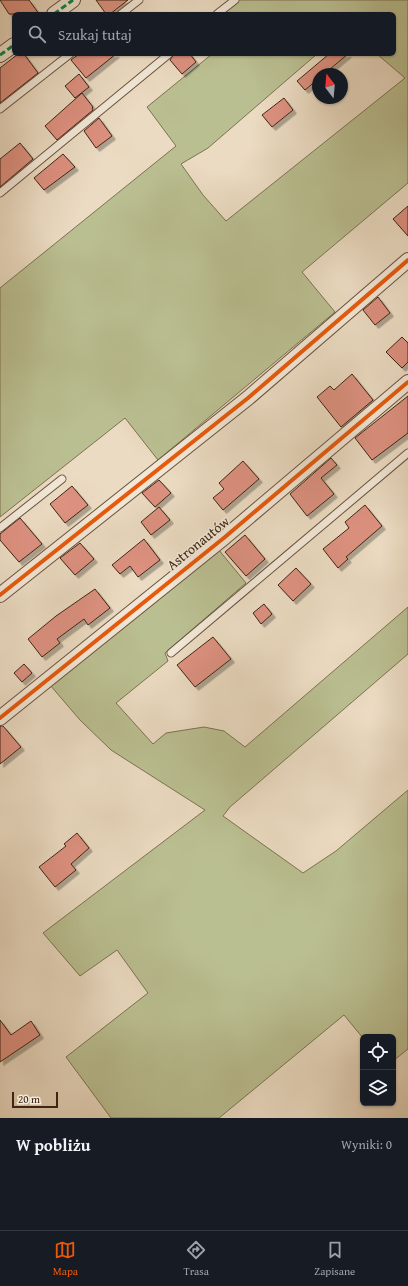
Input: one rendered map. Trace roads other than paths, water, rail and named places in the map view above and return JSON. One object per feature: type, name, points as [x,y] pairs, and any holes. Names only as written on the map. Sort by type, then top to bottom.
[{"type":"street","points":[[57,12],[73,0]]},
{"type":"street","points":[[0,56],[12,47]]},
{"type":"street","points":[[0,595],[252,394],[408,260]]},
{"type":"street","name":"Astronautów","points":[[0,718],[225,537],[408,382]]},
{"type":"lane","points":[[124,12],[139,0]]},
{"type":"lane","points":[[220,12],[235,0]]},
{"type":"lane","points":[[0,108],[67,56]]},
{"type":"lane","points":[[0,193],[166,56]]},
{"type":"lane","points":[[171,653],[408,453]]},
{"type":"lane","points":[[0,528],[62,479]]}]
